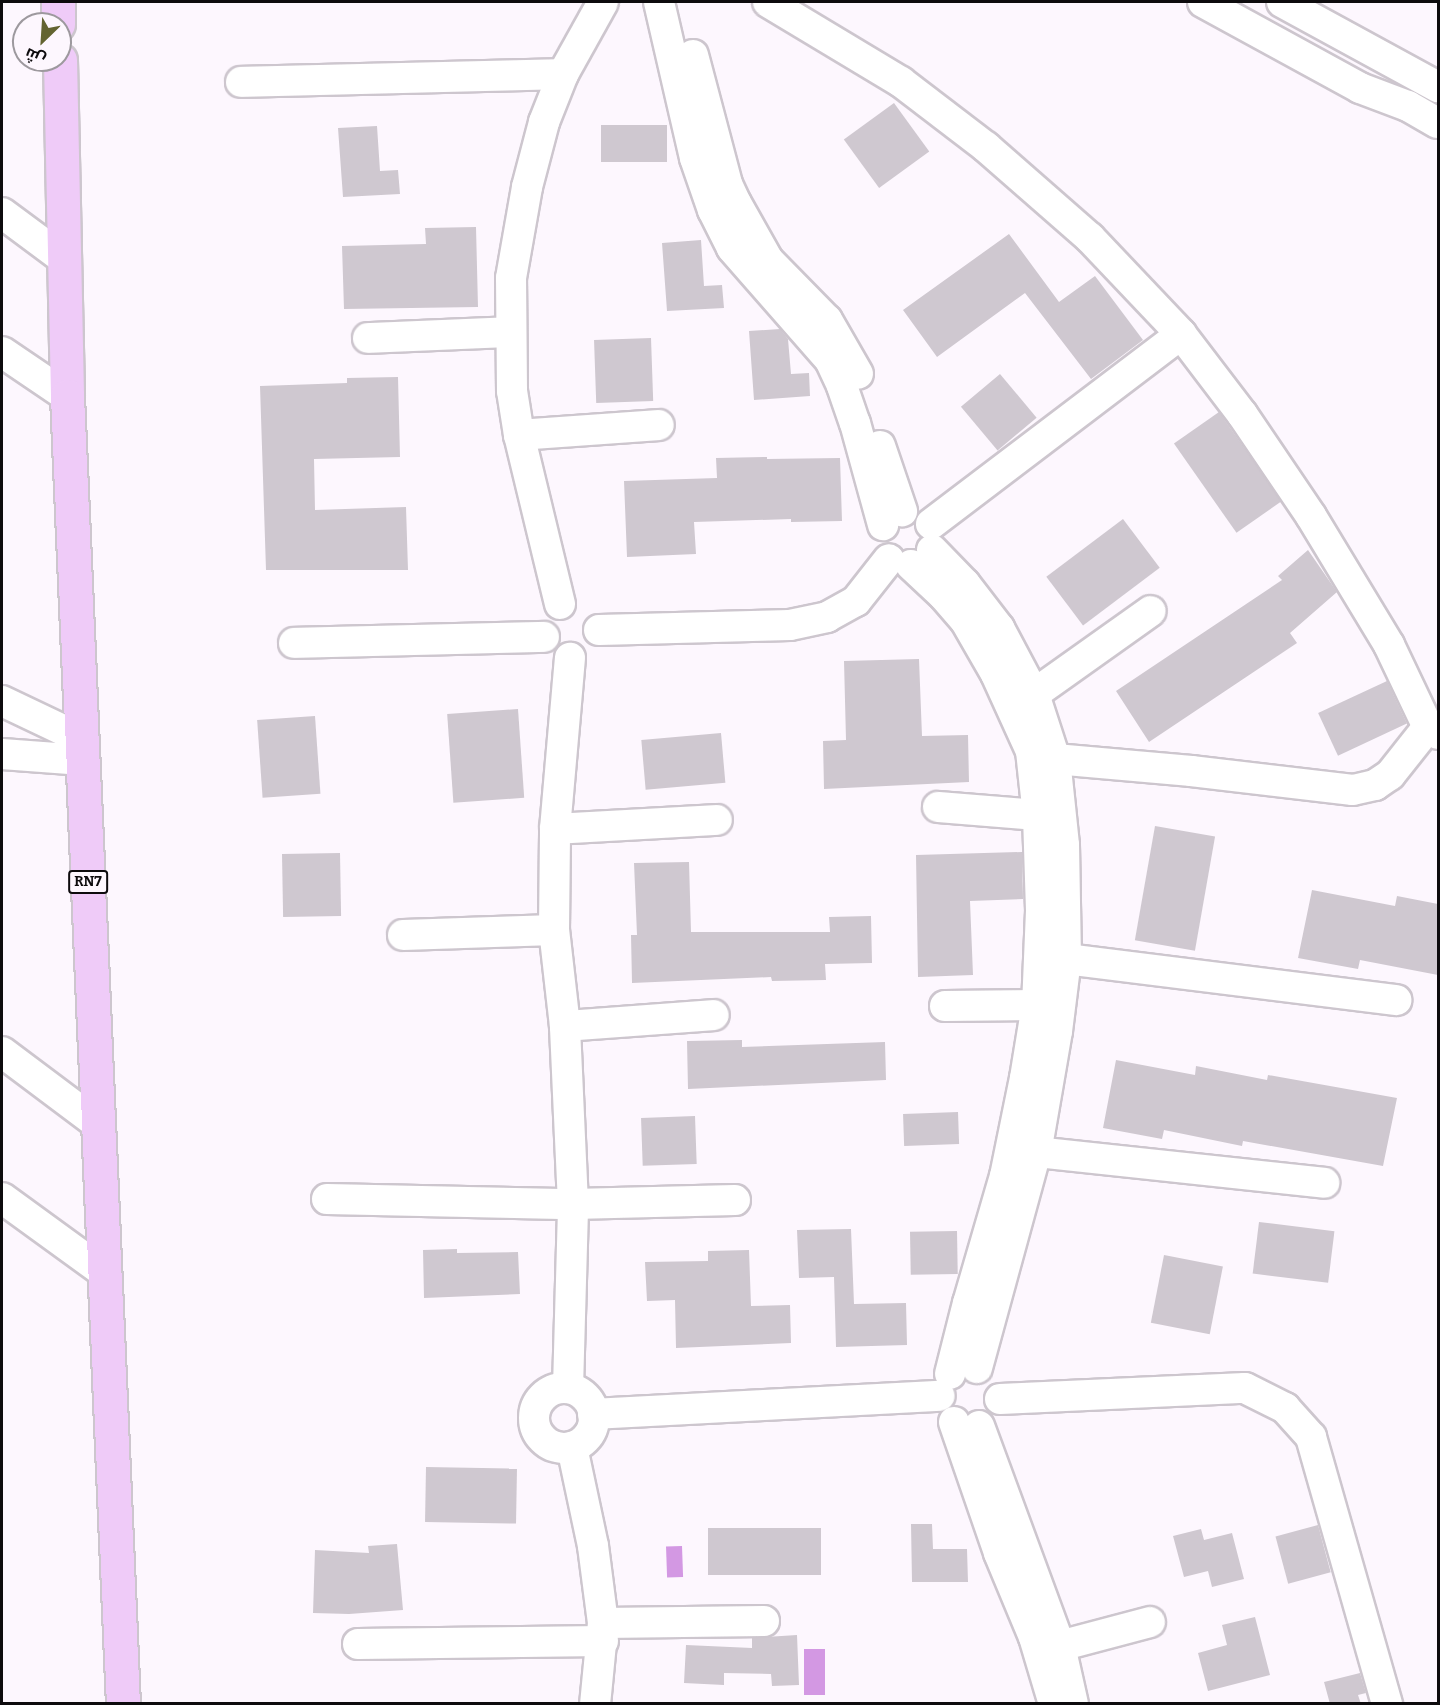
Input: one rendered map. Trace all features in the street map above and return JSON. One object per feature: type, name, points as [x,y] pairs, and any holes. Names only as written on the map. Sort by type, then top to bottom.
[{"type":"main road","name":"RN7","points":[[60,72],[67,396],[123,1704]]},
{"type":"street","points":[[560,604],[519,435],[512,391],[512,278],[521,219],[544,122],[563,74],[603,2]]},
{"type":"street","points":[[659,2],[695,158],[713,210],[732,248],[830,360],[892,518]]},
{"type":"street","points":[[681,2],[728,184],[768,260],[827,320],[861,381],[892,518]]},
{"type":"street","points":[[768,2],[901,82],[986,147],[1090,238],[1181,334],[1242,414],[1311,516],[1389,645],[1433,731],[1390,775],[1375,784],[1353,790],[1191,771],[1055,759]]},
{"type":"street","points":[[1203,2],[1360,88],[1400,103],[1438,123]]},
{"type":"street","points":[[1282,2],[1438,87]]},
{"type":"street","points":[[241,82],[563,74]]},
{"type":"street","points":[[1360,88],[1389,116],[1438,144]]},
{"type":"street","points":[[2,213],[64,259]]},
{"type":"street","points":[[368,338],[511,332]]},
{"type":"street","points":[[599,630],[790,625],[827,617],[856,601],[916,549],[1181,334]]},
{"type":"street","points":[[2,352],[67,396]]},
{"type":"street","points":[[519,435],[659,425]]},
{"type":"street","points":[[956,1379],[968,1303],[1005,1176],[1037,1005],[1041,911],[1038,815],[1031,751],[996,674],[965,620],[943,595],[916,549],[924,517],[911,511],[892,518],[879,540],[916,549],[965,584],[999,628],[1034,694],[1055,759],[1064,845],[1066,959],[1057,1031],[1036,1152],[956,1379],[942,1406],[967,1424],[1049,1647],[1073,1704]]},
{"type":"street","points":[[569,602],[584,605],[597,619],[599,630],[594,647],[587,653],[570,658],[552,651],[544,637],[543,627],[548,614],[560,604],[569,602]]},
{"type":"street","points":[[1034,694],[1151,611]]},
{"type":"street","points":[[294,643],[544,637]]},
{"type":"street","points":[[568,1388],[573,1204],[565,1026],[554,930],[555,828],[570,658]]},
{"type":"street","points":[[2,701],[82,749]]},
{"type":"street","points":[[2,754],[82,749]]},
{"type":"street","points":[[938,807],[1038,815]]},
{"type":"street","points":[[555,828],[717,820]]},
{"type":"street","points":[[403,935],[554,930]]},
{"type":"street","points":[[1066,959],[1396,1000]]},
{"type":"street","points":[[945,1006],[1037,1005]]},
{"type":"street","points":[[565,1026],[714,1015]]},
{"type":"street","points":[[2,1052],[98,1124]]},
{"type":"street","points":[[1036,1152],[1324,1183]]},
{"type":"street","points":[[2,1198],[104,1272]]},
{"type":"street","points":[[327,1199],[573,1204],[735,1200]]},
{"type":"street","points":[[593,1414],[956,1379],[995,1379],[1000,1399],[994,1416],[967,1424]]},
{"type":"street","points":[[568,1388],[585,1397],[593,1414],[589,1434],[572,1447],[554,1446],[538,1434],[534,1425],[536,1406],[541,1398],[549,1392],[568,1388]]},
{"type":"street","points":[[1000,1399],[1245,1388],[1285,1408],[1311,1437],[1387,1704]]},
{"type":"street","points":[[572,1447],[593,1546],[603,1632],[596,1704]]},
{"type":"street","points":[[358,1644],[603,1632],[764,1621]]},
{"type":"street","points":[[1049,1647],[1150,1622]]},
{"type":"street","points":[[1049,1647],[1054,1704]]},
{"type":"shaded area","points":[[682,1546],[683,1577],[667,1578],[666,1547]]},
{"type":"shaded area","points":[[804,1649],[825,1649],[825,1695],[804,1695]]},
{"type":"building","points":[[894,103],[929,152],[879,188],[844,139]]},
{"type":"building","points":[[601,125],[667,125],[667,162],[601,162]]},
{"type":"building","points":[[377,126],[380,171],[398,170],[400,194],[343,197],[338,128]]},
{"type":"building","points":[[476,227],[478,307],[344,309],[342,246],[426,244],[425,228]]},
{"type":"building","points":[[1009,234],[1059,302],[1095,276],[1143,340],[1091,379],[1025,293],[937,357],[903,310]]},
{"type":"building","points":[[701,240],[704,286],[722,285],[724,308],[667,311],[662,243]]},
{"type":"building","points":[[780,329],[788,339],[791,374],[809,373],[810,396],[754,400],[749,331]]},
{"type":"building","points":[[651,338],[653,401],[596,403],[594,340]]},
{"type":"building","points":[[1000,374],[1037,418],[998,450],[961,407]]},
{"type":"building","points":[[398,377],[400,457],[314,459],[315,510],[406,507],[408,570],[266,570],[260,386],[347,383],[347,378]]},
{"type":"building","points":[[1219,412],[1282,501],[1236,533],[1174,444]]},
{"type":"building","points":[[767,457],[767,459],[840,458],[842,521],[791,522],[791,519],[694,522],[696,554],[627,557],[624,481],[717,478],[716,458]]},
{"type":"building","points":[[1123,519],[1160,568],[1083,625],[1046,577]]},
{"type":"building","points":[[1308,550],[1337,592],[1290,633],[1297,643],[1149,742],[1116,691],[1282,580],[1278,576]]},
{"type":"building","points":[[919,659],[922,736],[968,735],[969,782],[824,789],[823,741],[846,740],[844,661]]},
{"type":"building","points":[[1387,681],[1407,724],[1338,756],[1318,713]]},
{"type":"building","points":[[518,709],[524,798],[453,803],[447,714]]},
{"type":"building","points":[[315,716],[320,794],[263,798],[257,720]]},
{"type":"building","points":[[721,733],[725,783],[646,790],[641,740]]},
{"type":"building","points":[[1155,826],[1215,837],[1195,951],[1135,940]]},
{"type":"building","points":[[1022,852],[1023,899],[970,901],[973,975],[918,977],[916,855]]},
{"type":"building","points":[[340,853],[341,916],[283,917],[282,854]]},
{"type":"building","points":[[689,862],[691,932],[830,932],[829,917],[871,916],[872,963],[825,964],[826,980],[772,981],[771,977],[632,983],[631,935],[637,935],[634,863]]},
{"type":"building","points":[[1312,890],[1395,906],[1397,896],[1438,904],[1438,975],[1360,960],[1358,969],[1298,958]]},
{"type":"building","points":[[742,1040],[742,1047],[885,1042],[886,1080],[688,1089],[687,1041]]},
{"type":"building","points":[[1116,1060],[1195,1075],[1196,1066],[1267,1080],[1268,1075],[1397,1098],[1383,1166],[1243,1141],[1242,1146],[1164,1130],[1162,1139],[1103,1128]]},
{"type":"building","points":[[958,1112],[959,1144],[904,1146],[903,1114]]},
{"type":"building","points":[[695,1116],[697,1164],[643,1166],[641,1118]]},
{"type":"building","points":[[1259,1222],[1334,1231],[1328,1283],[1253,1274]]},
{"type":"building","points":[[851,1229],[854,1304],[906,1303],[907,1345],[836,1347],[834,1277],[799,1278],[797,1230]]},
{"type":"building","points":[[957,1231],[958,1274],[911,1275],[910,1232]]},
{"type":"building","points":[[457,1249],[457,1253],[518,1252],[520,1294],[424,1298],[423,1250]]},
{"type":"building","points":[[749,1250],[751,1306],[790,1305],[791,1343],[676,1348],[675,1300],[647,1301],[645,1262],[708,1261],[708,1251]]},
{"type":"building","points":[[1164,1255],[1223,1266],[1210,1334],[1151,1323]]},
{"type":"building","points":[[426,1467],[517,1469],[516,1524],[425,1522]]},
{"type":"building","points":[[911,1524],[932,1524],[933,1549],[967,1549],[968,1582],[912,1582]]},
{"type":"building","points":[[1318,1525],[1331,1572],[1288,1584],[1275,1536]]},
{"type":"building","points":[[708,1528],[821,1528],[821,1575],[708,1575]]},
{"type":"building","points":[[1201,1529],[1204,1540],[1232,1533],[1244,1579],[1212,1587],[1208,1571],[1184,1577],[1173,1536]]},
{"type":"building","points":[[397,1544],[403,1610],[349,1614],[313,1613],[315,1550],[369,1553],[368,1546]]},
{"type":"building","points":[[1255,1617],[1270,1675],[1208,1691],[1198,1653],[1227,1645],[1222,1625]]},
{"type":"building","points":[[797,1635],[799,1685],[772,1686],[771,1674],[724,1673],[724,1685],[684,1683],[686,1645],[752,1648],[752,1638]]},
{"type":"building","points":[[1360,1673],[1366,1693],[1358,1695],[1361,1704],[1330,1704],[1324,1682]]}]
